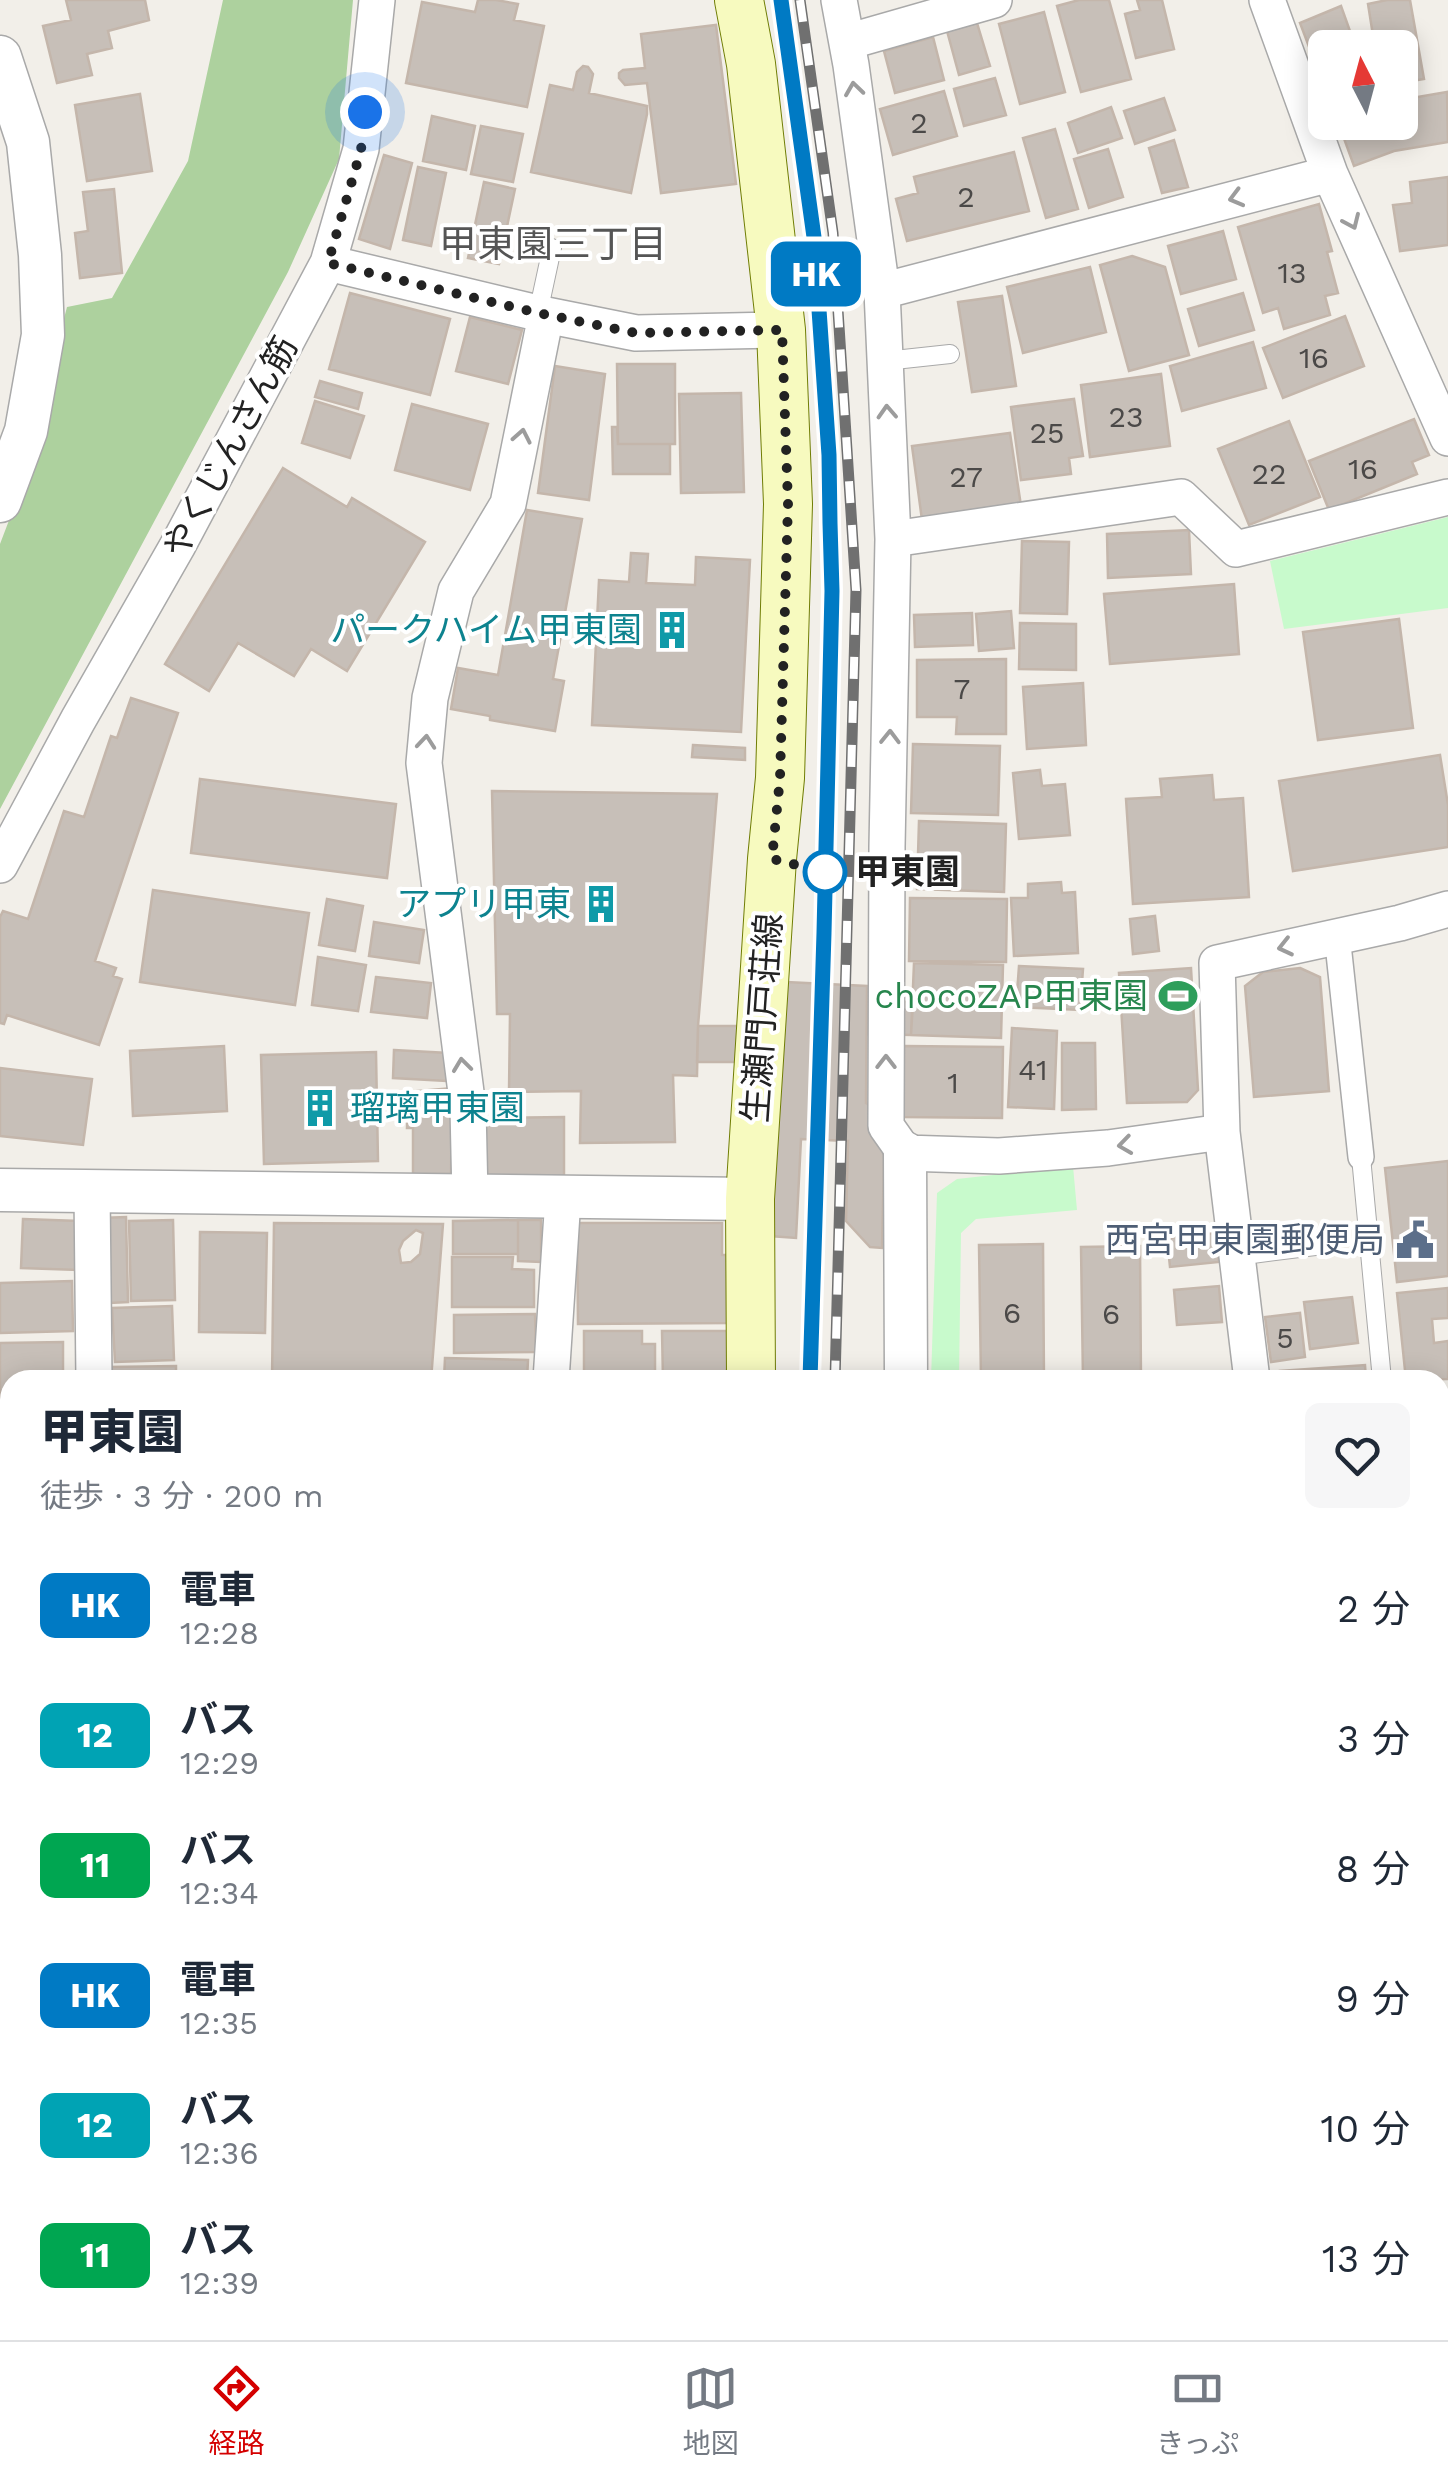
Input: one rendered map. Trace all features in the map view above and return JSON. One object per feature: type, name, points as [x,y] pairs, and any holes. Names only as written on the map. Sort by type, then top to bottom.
[{"type":"main road","name":"生瀬門戸荘線","points":[[739,0],[751,64],[782,330],[788,504],[780,778],[750,1199],[751,1370]]},
{"type":"street","name":"やくじんさん筋","points":[[0,866],[328,263],[361,150],[377,0]]},
{"type":"street","points":[[839,0],[882,290],[893,538],[886,1126],[905,1153],[906,1370]]},
{"type":"street","points":[[847,42],[994,0]]},
{"type":"street","points":[[1272,1],[1330,174],[1448,438]]},
{"type":"street","points":[[0,57],[28,142],[40,255],[43,336],[26,430],[0,501]]},
{"type":"street","points":[[882,290],[1330,174]]},
{"type":"street","points":[[328,263],[636,333],[782,330]]},
{"type":"street","points":[[470,1197],[468,1108],[426,782],[425,744],[430,698],[456,591],[508,504],[542,314]]},
{"type":"street","points":[[893,538],[1181,497],[1236,549],[1448,497]]},
{"type":"street","points":[[1251,1370],[1222,1132],[1217,962],[1448,910]]},
{"type":"street","points":[[1338,936],[1361,1157]]},
{"type":"street","points":[[905,1153],[999,1156],[1108,1148],[1222,1132]]},
{"type":"street","points":[[0,1190],[750,1199]]},
{"type":"street","points":[[92,1190],[94,1370]]},
{"type":"street","points":[[553,1370],[563,1198]]},
{"type":"lane","points":[[542,314],[552,248]]},
{"type":"lane","points":[[885,361],[950,354]]},
{"type":"lane","points":[[1361,1157],[1381,1370]]},
{"type":"lane","points":[[1237,1256],[1324,1245]]},
{"type":"green space","points":[[223,0],[353,0],[339,159],[288,272],[0,809],[0,544],[16,502],[67,307],[112,298],[188,161]]},
{"type":"green space","points":[[1448,517],[1448,608],[1284,629],[1270,561]]},
{"type":"green space","points":[[1073,1166],[1077,1210],[976,1219],[961,1233],[959,1370],[931,1370],[937,1193],[957,1179]]},
{"type":"building","points":[[66,0],[145,0],[149,20],[108,31],[112,48],[87,54],[92,75],[57,83],[43,26],[71,20]]},
{"type":"building","points":[[478,0],[518,4],[514,20],[544,26],[527,107],[406,83],[422,2],[475,12]]},
{"type":"building","points":[[1079,0],[1109,0],[1131,79],[1081,92],[1057,6]]},
{"type":"building","points":[[1137,0],[1162,0],[1174,49],[1136,58],[1125,14],[1140,10]]},
{"type":"building","points":[[1410,0],[1415,30],[1372,30],[1368,4]]},
{"type":"building","points":[[1341,6],[1350,30],[1308,30],[1308,44],[1300,23]]},
{"type":"building","points":[[1044,12],[1065,92],[1020,104],[999,24]]},
{"type":"building","points":[[977,23],[990,66],[959,75],[947,31]]},
{"type":"building","points":[[716,25],[736,184],[661,193],[647,83],[625,85],[619,73],[645,68],[641,34]]},
{"type":"building","points":[[933,37],[944,80],[895,93],[884,51]]},
{"type":"building","points":[[1418,45],[1424,79],[1418,80]]},
{"type":"building","points":[[583,66],[593,74],[589,93],[647,106],[631,193],[531,172],[550,85],[573,90],[577,72]]},
{"type":"building","points":[[995,78],[1006,115],[964,126],[954,89]]},
{"type":"building","points":[[944,91],[957,136],[893,155],[880,109]]},
{"type":"building","points":[[1447,92],[1448,142],[1394,151],[1354,166],[1345,140],[1418,140],[1418,97]]},
{"type":"building","points":[[140,94],[152,171],[87,181],[75,105]]},
{"type":"building","points":[[1164,98],[1175,130],[1135,144],[1124,111]]},
{"type":"building","points":[[1111,107],[1122,138],[1078,153],[1068,123]]},
{"type":"building","points":[[432,116],[475,126],[466,170],[423,161]]},
{"type":"building","points":[[481,126],[523,134],[513,182],[471,174]]},
{"type":"building","points":[[1055,129],[1078,209],[1046,218],[1023,138]]},
{"type":"building","points":[[1174,140],[1188,187],[1162,193],[1149,148]]},
{"type":"building","points":[[1108,149],[1123,197],[1089,208],[1074,159]]},
{"type":"building","points":[[1014,152],[1029,211],[907,241],[896,199],[918,193],[914,177]]},
{"type":"building","points":[[384,155],[412,163],[390,249],[359,239]]},
{"type":"building","points":[[418,167],[446,173],[431,246],[403,240]]},
{"type":"building","points":[[1448,177],[1448,245],[1400,251],[1393,205],[1412,203],[1410,182]]},
{"type":"building","points":[[484,182],[515,189],[499,264],[468,258]]},
{"type":"building","points":[[114,189],[122,273],[80,278],[75,233],[88,231],[83,192]]},
{"type":"building","points":[[1319,204],[1338,293],[1325,296],[1330,315],[1284,329],[1278,308],[1263,313],[1238,227]]},
{"type":"building","points":[[1223,231],[1236,279],[1181,294],[1168,246]]},
{"type":"building","points":[[1132,256],[1165,267],[1189,355],[1129,371],[1100,265]]},
{"type":"building","points":[[1090,267],[1106,332],[1023,353],[1007,287]]},
{"type":"building","points":[[350,293],[450,319],[430,395],[329,369]]},
{"type":"building","points":[[1243,293],[1254,330],[1199,346],[1188,309]]},
{"type":"building","points":[[1002,296],[1016,386],[972,392],[958,302]]},
{"type":"building","points":[[1345,316],[1364,366],[1283,398],[1263,348]]},
{"type":"building","points":[[470,317],[522,330],[508,384],[456,371]]},
{"type":"building","points":[[1253,342],[1266,388],[1182,411],[1170,366]]},
{"type":"building","points":[[617,364],[675,364],[675,444],[618,444]]},
{"type":"building","points":[[555,366],[605,374],[589,500],[538,493]]},
{"type":"building","points":[[1161,374],[1170,446],[1090,457],[1081,385]]},
{"type":"building","points":[[320,381],[362,393],[358,409],[315,397]]},
{"type":"building","points":[[741,393],[744,492],[681,493],[679,394]]},
{"type":"building","points":[[1074,399],[1083,456],[1069,458],[1071,474],[1021,480],[1011,407]]},
{"type":"building","points":[[315,401],[364,416],[350,458],[302,443]]},
{"type":"building","points":[[412,404],[488,424],[470,490],[395,470]]},
{"type":"building","points":[[1414,419],[1429,455],[1412,462],[1417,474],[1329,510],[1309,461]]},
{"type":"building","points":[[1289,421],[1320,497],[1249,525],[1218,449]]},
{"type":"building","points":[[612,427],[617,427],[618,444],[670,444],[670,474],[613,474]]},
{"type":"building","points":[[1010,433],[1021,506],[922,520],[912,446]]},
{"type":"building","points":[[283,468],[347,507],[352,498],[425,542],[347,671],[311,649],[294,676],[238,643],[209,691],[165,664]]},
{"type":"building","points":[[527,510],[582,519],[553,679],[564,681],[555,731],[451,709],[458,668],[498,675]]},
{"type":"building","points":[[1189,530],[1191,574],[1108,578],[1107,534]]},
{"type":"building","points":[[1022,541],[1069,542],[1067,614],[1020,613]]},
{"type":"building","name":"パークハイム甲東園","points":[[631,553],[648,554],[646,583],[695,585],[696,557],[750,560],[741,732],[592,725],[599,580],[629,582]]},
{"type":"building","points":[[1234,584],[1239,654],[1110,664],[1104,594]]},
{"type":"building","points":[[1011,611],[1014,648],[979,651],[976,614]]},
{"type":"building","points":[[972,613],[973,645],[915,647],[914,615]]},
{"type":"building","points":[[1399,619],[1413,728],[1318,740],[1303,632]]},
{"type":"building","points":[[1020,623],[1076,624],[1076,670],[1019,669]]},
{"type":"building","points":[[1006,659],[1006,734],[956,734],[957,717],[917,717],[917,660]]},
{"type":"building","points":[[1083,683],[1086,745],[1027,749],[1023,687]]},
{"type":"building","points":[[131,698],[178,713],[95,961],[116,968],[113,976],[122,979],[99,1045],[7,1015],[4,1024],[0,1023],[0,917],[3,911],[28,919],[64,811],[84,817],[111,736],[117,738]]},
{"type":"building","points":[[913,744],[1000,746],[998,815],[911,813]]},
{"type":"building","points":[[693,745],[745,748],[745,760],[692,757]]},
{"type":"building","points":[[1440,755],[1448,805],[1448,847],[1293,871],[1279,781]]},
{"type":"building","points":[[1040,770],[1042,786],[1065,784],[1070,835],[1019,839],[1013,773]]},
{"type":"building","points":[[1212,775],[1214,800],[1243,798],[1249,897],[1133,904],[1126,799],[1162,797],[1160,779]]},
{"type":"building","points":[[200,779],[396,804],[387,878],[191,853]]},
{"type":"building","name":"アプリ甲東","points":[[492,791],[717,794],[697,1076],[673,1075],[675,1142],[580,1143],[581,1091],[509,1092],[510,1014],[497,1014]]},
{"type":"building","points":[[919,821],[1006,824],[1004,892],[917,889]]},
{"type":"building","points":[[1061,882],[1062,893],[1075,892],[1078,953],[1014,956],[1011,898],[1028,898],[1028,884]]},
{"type":"building","points":[[153,890],[309,913],[295,1005],[140,982]]},
{"type":"building","points":[[910,898],[1007,899],[1006,962],[909,961]]},
{"type":"building","points":[[327,899],[363,906],[355,951],[319,945]]},
{"type":"building","points":[[1155,916],[1159,951],[1133,954],[1130,919]]},
{"type":"building","points":[[374,922],[424,930],[419,963],[369,956]]},
{"type":"building","points":[[318,957],[366,965],[358,1011],[312,1005]]},
{"type":"building","points":[[914,963],[1003,965],[1001,1038],[911,1035]]},
{"type":"building","points":[[1019,966],[1083,969],[1080,1010],[1016,1007]]},
{"type":"building","points":[[1191,968],[1198,1090],[1187,1102],[1127,1103],[1119,973]]},
{"type":"building","points":[[1300,968],[1320,977],[1329,1091],[1254,1097],[1245,986],[1263,972]]},
{"type":"building","points":[[376,977],[431,983],[427,1018],[371,1012]]},
{"type":"building","points":[[786,982],[867,986],[866,1103],[885,1114],[882,1248],[870,1247],[846,1221],[848,1141],[801,1139],[796,1238],[770,1236]]},
{"type":"building","points":[[867,1001],[913,1002],[911,1035],[868,1034]]},
{"type":"building","points":[[698,1026],[784,1026],[781,1062],[697,1062]]},
{"type":"building","points":[[1012,1028],[1057,1031],[1054,1109],[1008,1107]]},
{"type":"building","points":[[1062,1043],[1095,1043],[1096,1109],[1062,1110]]},
{"type":"building","points":[[224,1046],[227,1111],[133,1116],[130,1051]]},
{"type":"building","points":[[904,1046],[1003,1047],[1002,1118],[903,1117]]},
{"type":"building","points":[[394,1050],[448,1053],[446,1081],[393,1078]]},
{"type":"building","name":"瑠璃甲東園","points":[[376,1052],[378,1161],[264,1164],[261,1055]]},
{"type":"building","points":[[0,1068],[92,1079],[83,1145],[0,1136]]},
{"type":"building","points":[[452,1088],[451,1174],[413,1174],[413,1128],[407,1128],[408,1092]]},
{"type":"building","points":[[564,1117],[564,1176],[479,1176],[479,1118]]},
{"type":"building","points":[[1448,1161],[1448,1276],[1397,1282],[1385,1168]]},
{"type":"building","points":[[126,1217],[128,1302],[110,1303],[100,1218]]},
{"type":"building","points":[[23,1219],[79,1221],[78,1270],[21,1268]]},
{"type":"building","points":[[173,1220],[175,1300],[131,1301],[129,1221]]},
{"type":"building","points":[[518,1220],[541,1220],[541,1262],[518,1261]]},
{"type":"building","points":[[518,1220],[518,1254],[453,1254],[453,1221]]},
{"type":"building","points":[[274,1223],[443,1224],[432,1370],[272,1370]],"holes":[[[416,1230],[423,1233],[420,1254],[411,1262],[401,1263],[399,1250],[403,1241]]]},
{"type":"building","points":[[577,1223],[722,1223],[722,1255],[731,1255],[731,1323],[578,1324]]},
{"type":"building","points":[[200,1232],[267,1233],[265,1333],[199,1332]]},
{"type":"building","points":[[1216,1233],[1219,1262],[1170,1267],[1167,1238]]},
{"type":"building","points":[[1043,1244],[1044,1370],[981,1370],[979,1245]]},
{"type":"building","points":[[1140,1246],[1141,1370],[1083,1370],[1081,1247]]},
{"type":"building","points":[[452,1257],[513,1257],[512,1269],[534,1270],[534,1307],[452,1307]]},
{"type":"building","points":[[72,1281],[73,1331],[0,1333],[0,1283]]},
{"type":"building","points":[[1219,1286],[1222,1322],[1177,1325],[1174,1290]]},
{"type":"building","points":[[1448,1288],[1448,1318],[1432,1319],[1434,1343],[1448,1341],[1448,1370],[1405,1370],[1397,1293]]},
{"type":"building","points":[[1352,1297],[1358,1343],[1310,1349],[1304,1302]]},
{"type":"building","points":[[172,1306],[174,1360],[115,1362],[112,1308]]},
{"type":"building","points":[[1300,1313],[1305,1357],[1271,1362],[1265,1317]]},
{"type":"building","points":[[535,1314],[536,1352],[454,1353],[454,1315]]},
{"type":"building","points":[[584,1331],[642,1331],[642,1344],[655,1344],[655,1370],[584,1370]]},
{"type":"building","points":[[662,1331],[728,1331],[731,1361],[726,1370],[663,1370]]},
{"type":"building","points":[[63,1342],[63,1370],[0,1370],[0,1343]]},
{"type":"building","points":[[445,1358],[528,1360],[528,1370],[444,1370]]},
{"type":"building","points":[[1365,1365],[1365,1370],[1294,1370]]},
{"type":"building","points":[[176,1366],[176,1370],[109,1370]]},
{"type":"railway","points":[[781,0],[813,237],[829,455],[832,591],[810,1370]]},
{"type":"railway","points":[[800,0],[833,233],[856,590],[835,1370]]},
{"type":"train","name":"HK","points":[[781,0],[814,237],[829,455],[832,591],[810,1370]]},
{"type":"place","name":"パークハイム甲東園","points":[[672,630]]},
{"type":"place","name":"甲東園","points":[[825,872]]},
{"type":"place","name":"アプリ甲東","points":[[601,904]]},
{"type":"place","name":"chocoZAP甲東園","points":[[1178,996]]},
{"type":"place","name":"瑠璃甲東園","points":[[320,1108]]},
{"type":"place","name":"西宮甲東園郵便局","points":[[1415,1240]]},
{"type":"district","name":"甲東園三丁目","points":[[553,244]]},
{"type":"route","points":[[365,112],[361,150],[328,263],[636,333],[782,330],[788,504],[780,778],[772,859],[825,872]]}]
